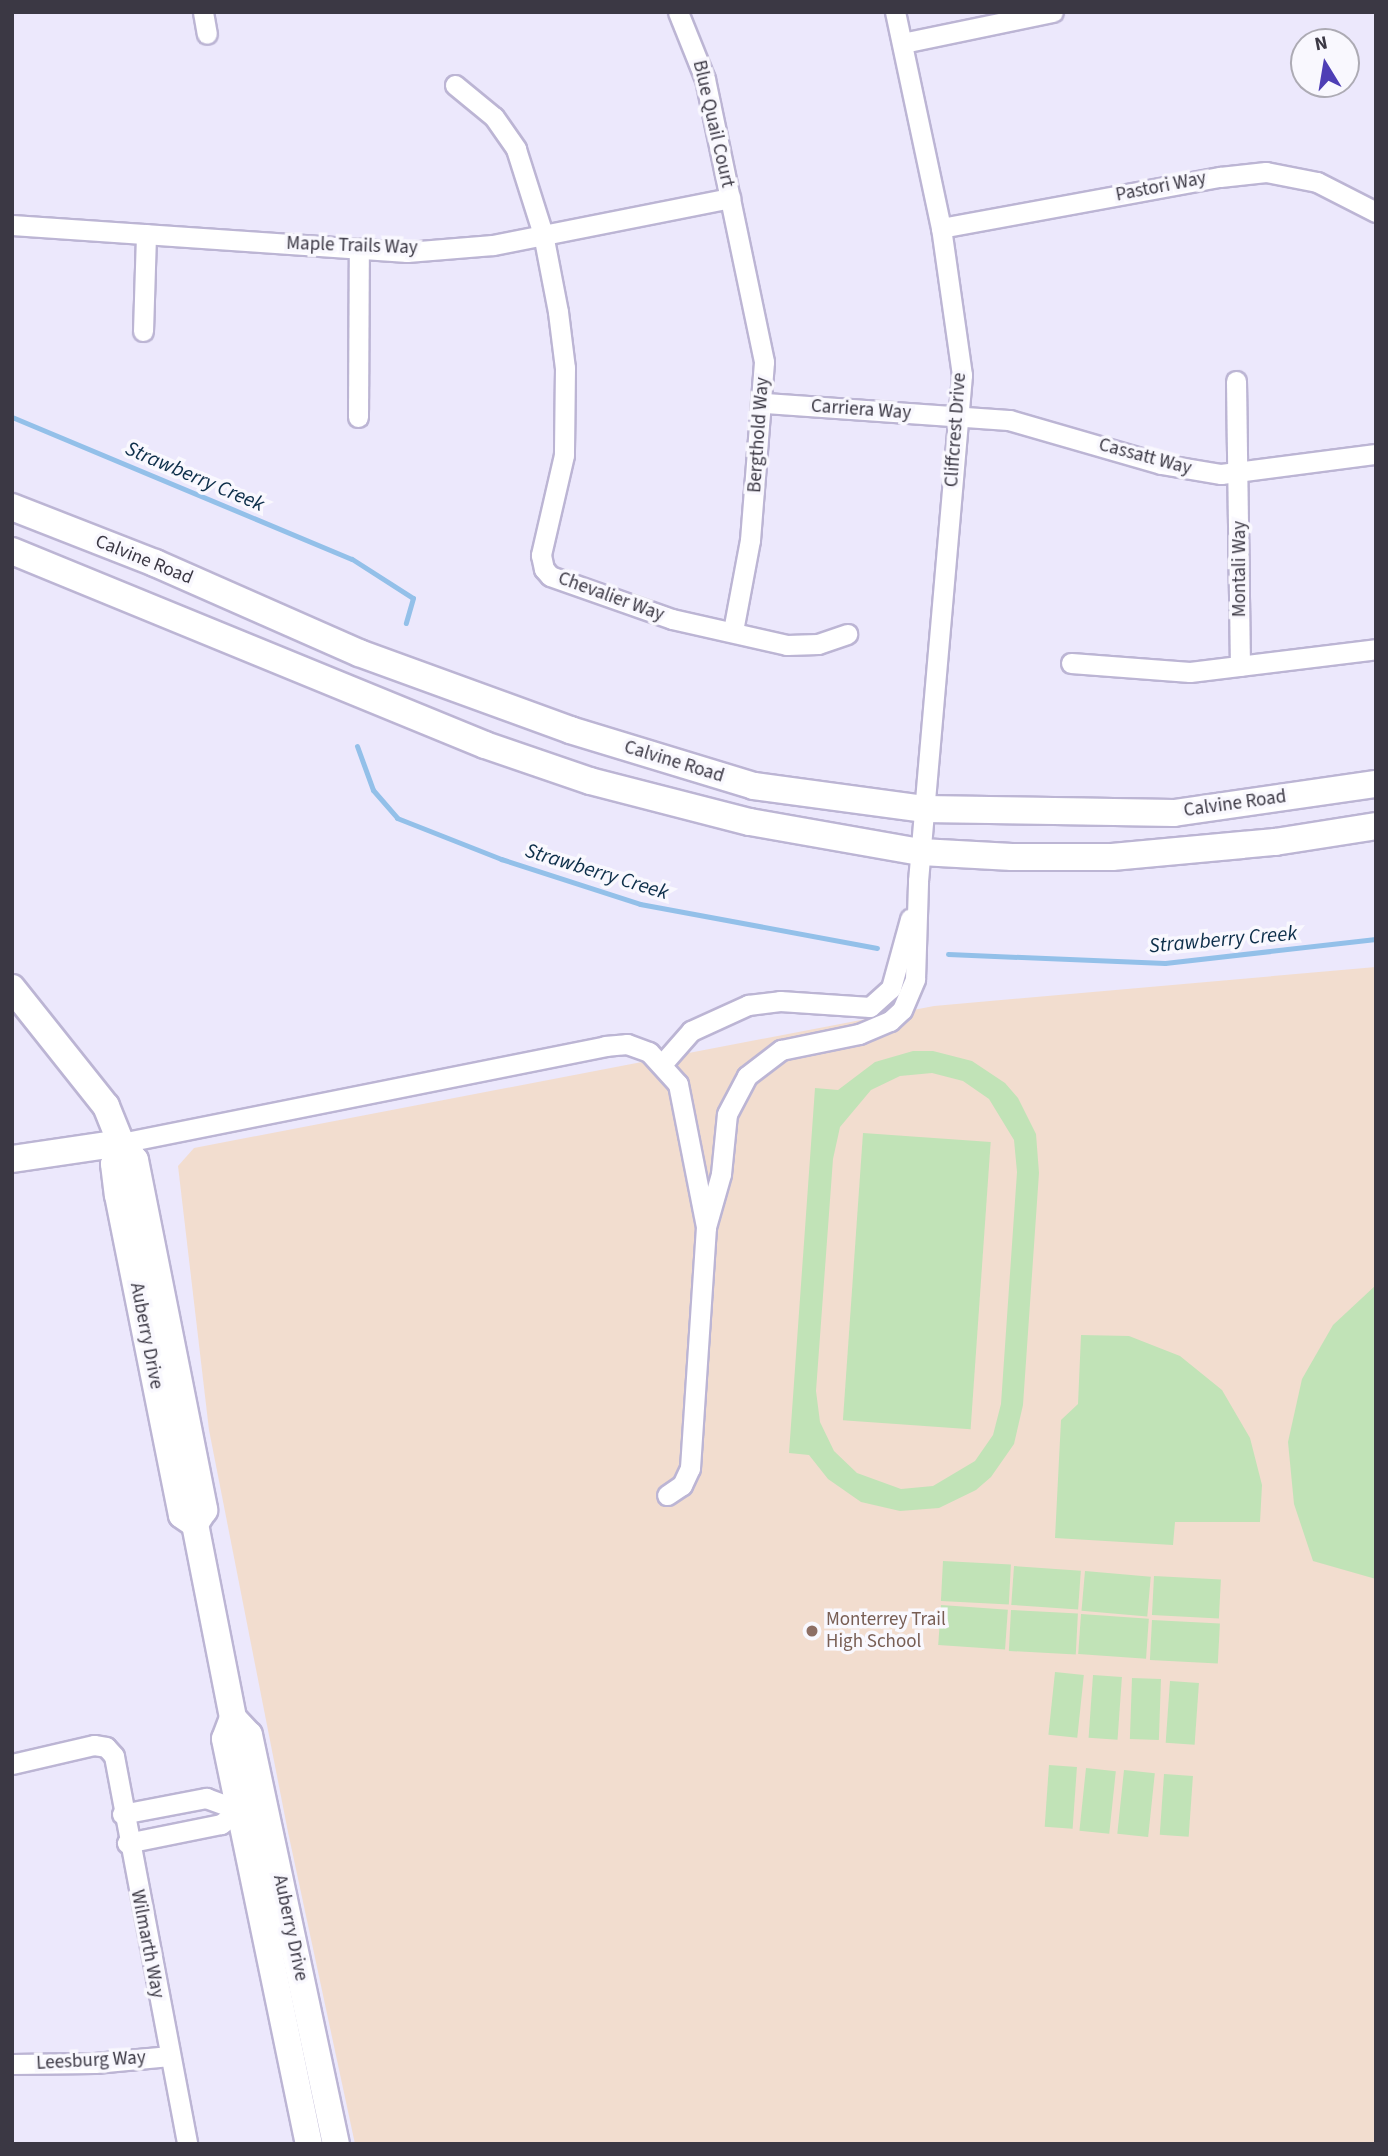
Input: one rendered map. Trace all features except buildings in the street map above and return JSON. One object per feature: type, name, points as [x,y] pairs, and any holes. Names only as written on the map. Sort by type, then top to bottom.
[{"type":"main road","name":"Calvine Road","points":[[12,507],[155,563],[359,653],[570,730],[754,786],[925,809],[1174,813],[1376,784]]},
{"type":"main road","name":"Calvine Road","points":[[12,551],[485,745],[590,781],[750,822],[921,852],[1112,857],[1275,842],[1376,826]]},
{"type":"main road","points":[[12,988],[23,1014],[106,1106],[121,1143],[12,1158]]},
{"type":"main road","name":"Auberry Drive","points":[[121,1143],[114,1164],[124,1221],[182,1514],[195,1524],[233,1718],[225,1739],[309,2144]]},
{"type":"main road","name":"Auberry Drive","points":[[233,1718],[249,1735],[336,2144]]},
{"type":"street","points":[[203,12],[207,34]]},
{"type":"street","name":"Blue Quail Court","points":[[678,12],[700,60],[730,198]]},
{"type":"street","name":"Cliffcrest Drive","points":[[895,12],[941,228],[959,337],[959,416],[918,887]]},
{"type":"street","points":[[903,43],[1053,12]]},
{"type":"street","points":[[455,85],[494,117],[516,149],[543,234]]},
{"type":"street","name":"Pastori Way","points":[[941,228],[1241,173],[1308,180],[1376,212]]},
{"type":"street","name":"Maple Trails Way","points":[[12,225],[407,252],[493,244],[730,198]]},
{"type":"street","name":"Bergthold Way","points":[[730,198],[764,362],[764,403],[750,540],[733,631]]},
{"type":"street","points":[[143,331],[146,234]]},
{"type":"street","name":"Chevalier Way","points":[[543,234],[558,312],[566,400],[561,478],[541,555],[544,569],[550,576],[672,619],[803,646],[847,634]]},
{"type":"street","points":[[358,417],[359,249]]},
{"type":"street","name":"Montali Way","points":[[1237,381],[1240,666]]},
{"type":"street","name":"Carriera Way","points":[[764,403],[959,416]]},
{"type":"street","name":"Cassatt Way","points":[[959,416],[1042,427],[1181,469],[1240,473],[1376,454]]},
{"type":"street","points":[[1071,663],[1190,672],[1376,649]]},
{"type":"street","points":[[663,1063],[691,1031],[748,1005],[780,1001],[861,1010],[880,1001],[891,988],[918,887]]},
{"type":"street","points":[[667,1495],[682,1485],[690,1468],[706,1227],[721,1174],[727,1114],[747,1076],[781,1050],[859,1034],[890,1021],[902,1010],[915,979],[918,887]]},
{"type":"street","points":[[121,1143],[605,1046],[638,1047],[663,1063],[674,1075],[681,1097],[706,1227]]},
{"type":"street","name":"Wilmarth Way","points":[[12,1764],[74,1753],[87,1746],[106,1747],[114,1756],[127,1843],[187,2144]]},
{"type":"street","points":[[122,1814],[206,1798],[239,1810]]},
{"type":"street","points":[[127,1843],[221,1824],[239,1810]]},
{"type":"street","name":"Leesburg Way","points":[[12,2064],[95,2063],[170,2056]]},
{"type":"shaded area","name":"Monterrey Trail High School","points":[[1376,967],[1376,2144],[355,2144],[288,1832],[209,1430],[178,1166],[194,1148],[934,1006]]},
{"type":"green space","points":[[913,1051],[933,1051],[972,1061],[1005,1083],[1018,1098],[1036,1134],[1039,1173],[1023,1405],[1014,1444],[991,1477],[976,1490],[939,1508],[900,1511],[861,1502],[828,1479],[809,1455],[789,1453],[815,1088],[838,1090],[875,1062]],"holes":[[[932,1073],[963,1081],[989,1099],[1014,1140],[1017,1172],[1001,1404],[993,1435],[975,1461],[933,1486],[901,1489],[857,1473],[834,1451],[820,1422],[816,1391],[833,1159],[840,1127],[871,1090],[900,1076]]]},
{"type":"green space","points":[[863,1133],[991,1142],[971,1429],[843,1420]]},
{"type":"green space","points":[[1376,1285],[1376,1579],[1313,1561],[1294,1504],[1288,1442],[1302,1379],[1333,1325]]},
{"type":"green space","points":[[1081,1335],[1129,1336],[1180,1356],[1222,1390],[1250,1438],[1262,1485],[1260,1522],[1175,1522],[1173,1545],[1055,1538],[1061,1420],[1078,1404]]},
{"type":"green space","points":[[943,1561],[1011,1565],[1009,1605],[941,1601]]},
{"type":"green space","points":[[1014,1566],[1081,1571],[1078,1610],[1011,1605]]},
{"type":"green space","points":[[1085,1571],[1151,1577],[1147,1617],[1082,1611]]},
{"type":"green space","points":[[1154,1576],[1221,1580],[1219,1618],[1152,1615]]},
{"type":"green space","points":[[941,1605],[1008,1610],[1005,1650],[938,1645]]},
{"type":"green space","points":[[1011,1610],[1078,1614],[1076,1654],[1009,1651]]},
{"type":"green space","points":[[1081,1614],[1149,1619],[1146,1659],[1078,1654]]},
{"type":"green space","points":[[1152,1620],[1220,1624],[1218,1664],[1150,1660]]},
{"type":"green space","points":[[1055,1672],[1084,1675],[1077,1738],[1048,1735]]},
{"type":"green space","points":[[1093,1675],[1122,1677],[1118,1740],[1089,1738]]},
{"type":"green space","points":[[1132,1678],[1161,1679],[1159,1740],[1130,1739]]},
{"type":"green space","points":[[1170,1681],[1199,1683],[1195,1745],[1166,1743]]},
{"type":"green space","points":[[1049,1765],[1077,1767],[1073,1829],[1045,1827]]},
{"type":"green space","points":[[1086,1768],[1116,1771],[1109,1834],[1079,1831]]},
{"type":"green space","points":[[1124,1770],[1155,1773],[1148,1837],[1117,1834]]},
{"type":"green space","points":[[1164,1774],[1193,1776],[1189,1837],[1160,1835]]},
{"type":"waterway","name":"Strawberry Creek","points":[[12,417],[352,559],[413,598],[406,623]]},
{"type":"waterway","name":"Strawberry Creek","points":[[357,746],[373,790],[397,818],[501,859],[640,904],[877,948]]},
{"type":"waterway","name":"Strawberry Creek","points":[[948,954],[1165,963],[1376,939]]},
{"type":"place","name":"Monterrey Trail High School","points":[[812,1631]]}]
